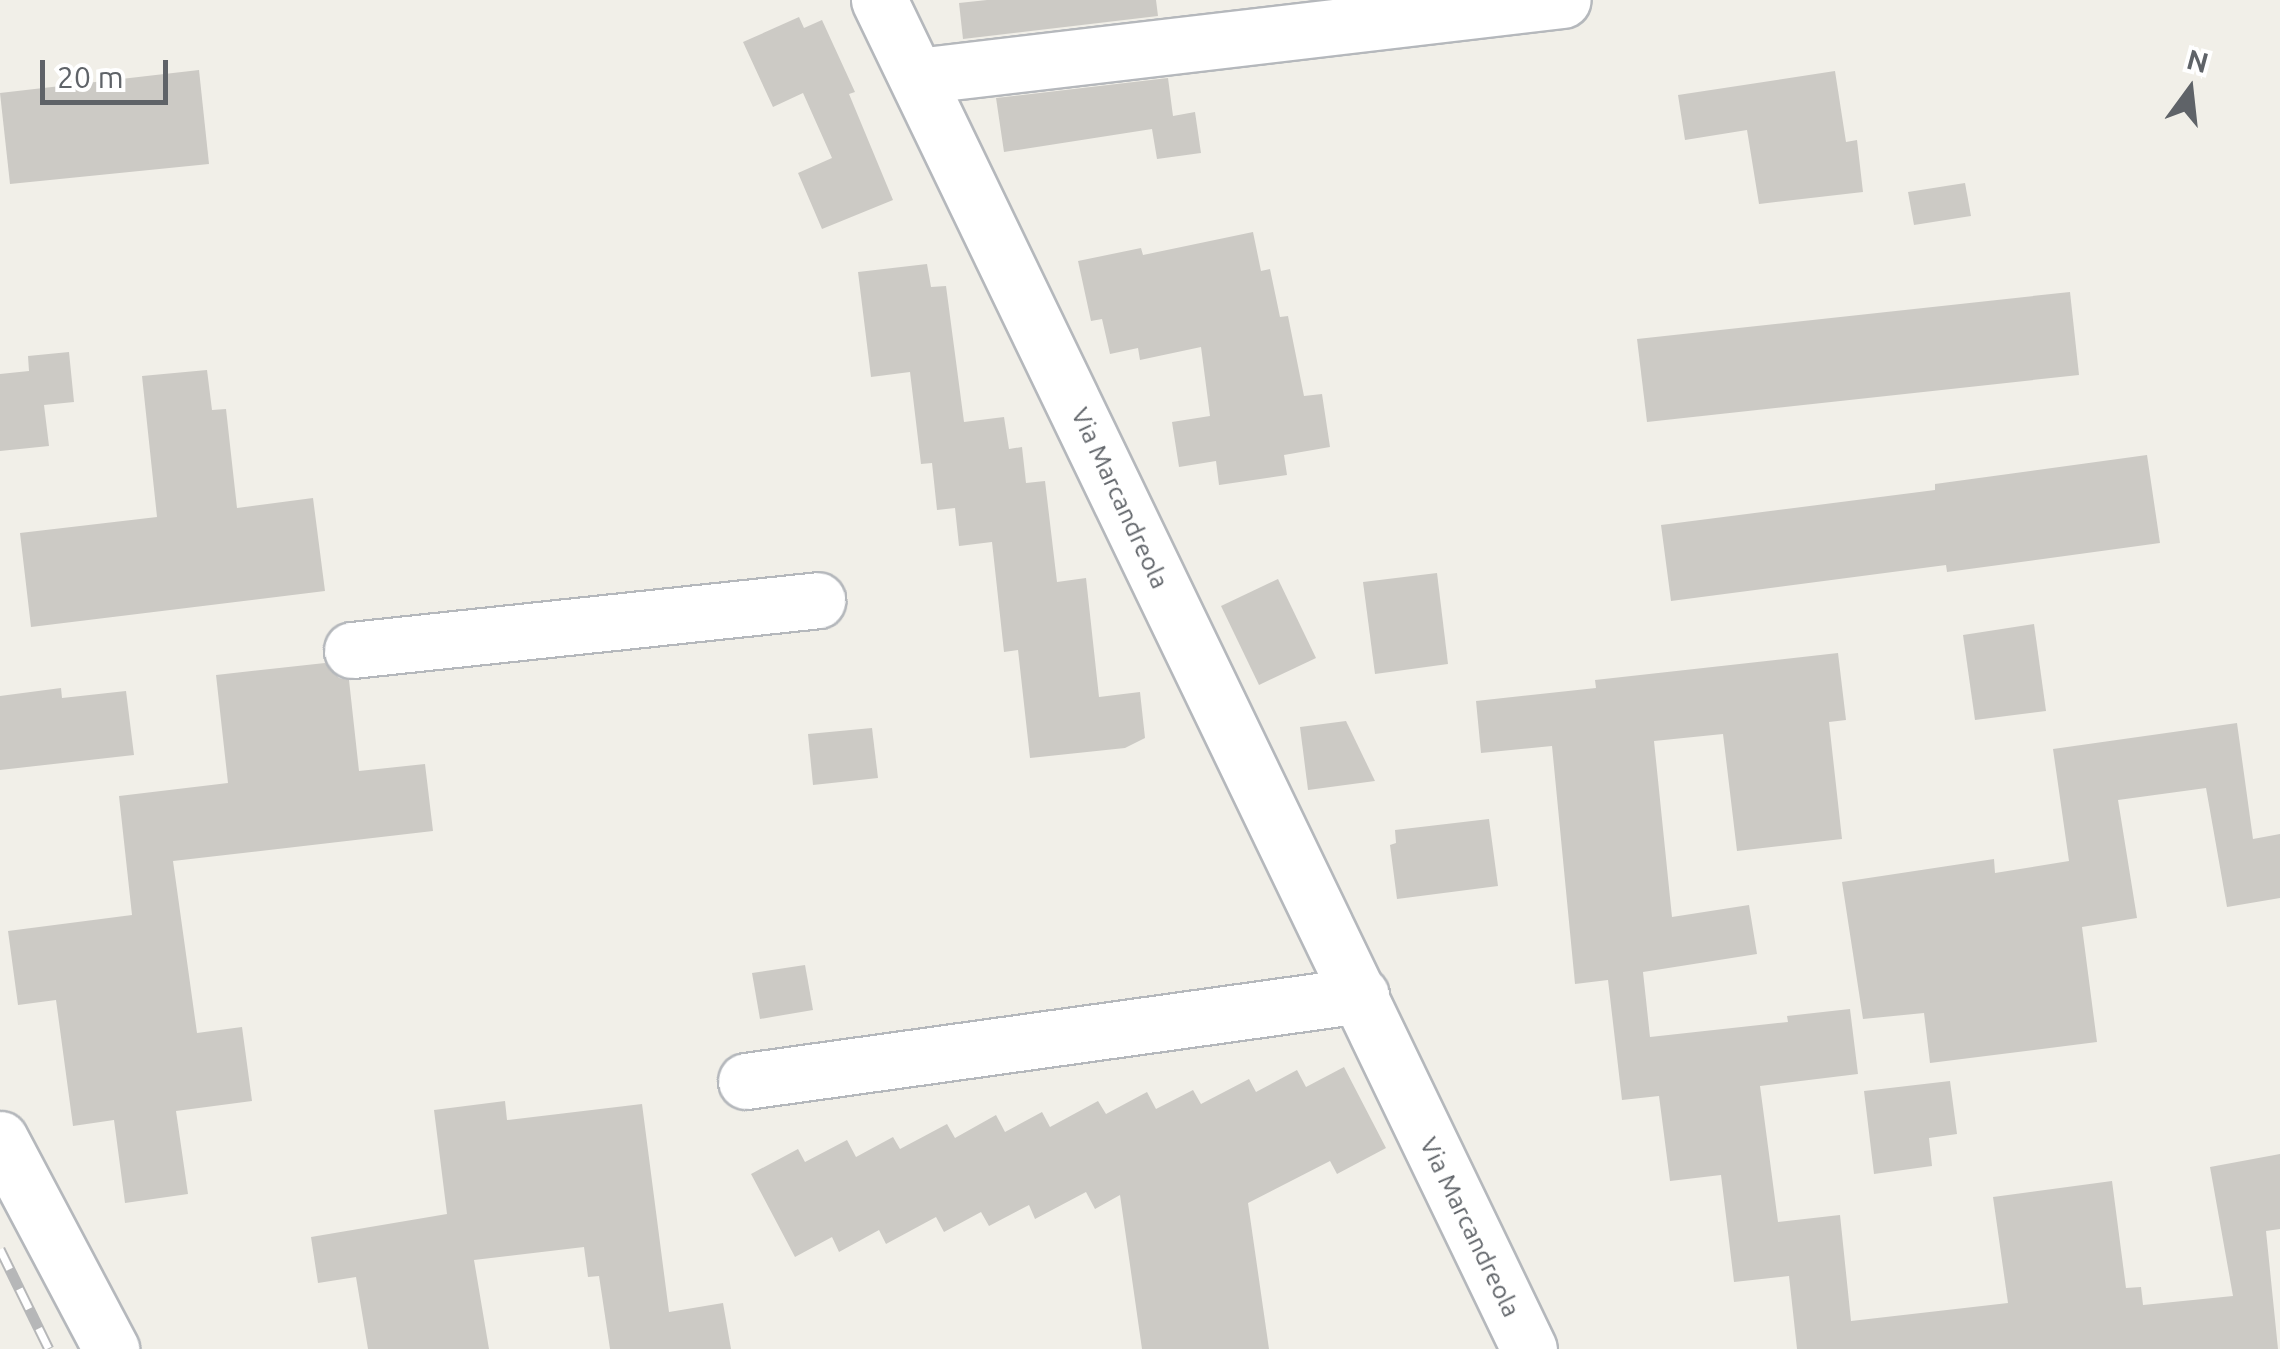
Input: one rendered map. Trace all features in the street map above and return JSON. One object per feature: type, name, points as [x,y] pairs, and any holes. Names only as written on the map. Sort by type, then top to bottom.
[{"type":"street","name":"Via Marcandreola","points":[[879,0],[1529,1349]]},
{"type":"street","points":[[917,76],[1562,0]]},
{"type":"street","points":[[352,650],[817,600]]},
{"type":"street","points":[[746,1081],[1360,995]]},
{"type":"street","points":[[0,1139],[111,1349]]},
{"type":"building","points":[[1156,0],[1158,16],[963,39],[959,3]]},
{"type":"building","points":[[799,17],[804,28],[822,20],[855,92],[849,94],[893,200],[822,229],[798,173],[832,158],[803,93],[773,107],[743,42]]},
{"type":"building","points":[[199,70],[209,164],[10,184],[0,93]]},
{"type":"building","points":[[1835,71],[1846,142],[1857,140],[1863,192],[1759,204],[1747,130],[1685,140],[1678,95]]},
{"type":"building","points":[[1168,78],[1173,116],[1195,112],[1201,153],[1157,159],[1152,129],[1004,152],[996,98]]},
{"type":"building","points":[[1965,183],[1971,216],[1914,225],[1908,192]]},
{"type":"building","points":[[1253,232],[1261,271],[1270,269],[1280,317],[1288,316],[1304,396],[1322,394],[1330,447],[1284,455],[1287,475],[1219,485],[1216,461],[1179,467],[1172,422],[1210,416],[1201,347],[1140,360],[1138,348],[1110,354],[1102,319],[1091,321],[1078,261],[1141,248],[1143,255]]},
{"type":"building","points":[[927,264],[931,287],[946,286],[964,422],[1004,417],[1009,449],[1022,447],[1026,483],[1045,481],[1057,582],[1086,578],[1099,697],[1140,692],[1145,738],[1125,748],[1030,758],[1018,650],[1004,652],[992,542],[959,546],[955,508],[937,510],[932,463],[921,464],[910,372],[871,377],[858,272]]},
{"type":"building","points":[[2070,292],[2079,375],[1647,422],[1637,339]]},
{"type":"building","points":[[69,352],[74,402],[44,405],[49,446],[0,451],[0,374],[29,371],[28,356]]},
{"type":"building","points":[[207,370],[212,410],[226,409],[237,508],[313,498],[325,591],[31,627],[20,533],[157,517],[142,376]]},
{"type":"building","points":[[2147,455],[2160,543],[1947,572],[1946,565],[1671,601],[1661,525],[1935,490],[1935,484]]},
{"type":"building","points":[[1437,573],[1448,664],[1375,674],[1363,582]]},
{"type":"building","points":[[1278,579],[1316,658],[1259,685],[1221,606]]},
{"type":"building","points":[[2034,624],[2046,711],[1975,720],[1963,635]]},
{"type":"building","points":[[1838,653],[1846,720],[1829,722],[1842,839],[1737,851],[1723,734],[1654,741],[1672,917],[1749,905],[1757,954],[1643,972],[1650,1037],[1788,1022],[1787,1016],[1850,1009],[1858,1074],[1760,1086],[1778,1222],[1840,1215],[1851,1321],[2008,1303],[1993,1197],[2112,1181],[2126,1288],[2141,1287],[2143,1305],[2233,1296],[2210,1167],[2280,1154],[2280,1229],[2266,1231],[2278,1349],[1797,1349],[1789,1276],[1734,1282],[1721,1175],[1670,1181],[1659,1096],[1622,1100],[1608,980],[1575,984],[1552,746],[1481,753],[1476,701],[1596,688],[1595,680]]},
{"type":"building","points":[[325,663],[339,678],[349,680],[359,771],[425,764],[433,831],[173,861],[197,1033],[242,1027],[252,1101],[176,1111],[188,1194],[125,1203],[114,1120],[73,1126],[56,1000],[18,1005],[8,931],[132,915],[119,796],[228,783],[216,675]]},
{"type":"building","points":[[61,688],[62,698],[126,691],[134,755],[0,770],[0,696]]},
{"type":"building","points":[[1346,721],[1375,781],[1308,790],[1300,727]]},
{"type":"building","points":[[2237,723],[2253,839],[2280,834],[2280,898],[2227,907],[2206,788],[2118,800],[2137,918],[2082,927],[2097,1042],[1930,1063],[1924,1013],[1863,1019],[1842,882],[1994,859],[1995,873],[2069,861],[2053,749]]},
{"type":"building","points":[[872,728],[878,778],[813,785],[808,734]]},
{"type":"building","points":[[1489,819],[1498,886],[1397,899],[1390,845],[1396,843],[1395,830]]},
{"type":"building","points":[[805,965],[813,1010],[760,1019],[752,973]]},
{"type":"building","points":[[1344,1067],[1386,1148],[1337,1174],[1330,1161],[1248,1203],[1269,1349],[1142,1349],[1120,1195],[1095,1209],[1086,1192],[1035,1219],[1029,1205],[989,1226],[981,1212],[944,1232],[936,1217],[886,1244],[879,1230],[839,1252],[832,1237],[795,1257],[751,1174],[798,1149],[805,1162],[847,1140],[856,1157],[893,1137],[900,1149],[947,1124],[955,1138],[996,1115],[1005,1132],[1042,1112],[1050,1127],[1098,1101],[1106,1114],[1147,1092],[1156,1109],[1193,1090],[1201,1104],[1249,1079],[1256,1092],[1297,1070],[1306,1087]]},
{"type":"building","points":[[1950,1081],[1957,1134],[1929,1138],[1932,1166],[1874,1174],[1864,1091]]},
{"type":"building","points":[[505,1101],[507,1120],[642,1104],[669,1312],[723,1303],[731,1349],[610,1349],[599,1276],[588,1277],[584,1247],[474,1260],[489,1349],[368,1349],[356,1277],[318,1283],[311,1237],[447,1214],[434,1110]]},
{"type":"railway","points":[[0,1249],[49,1349]]}]
